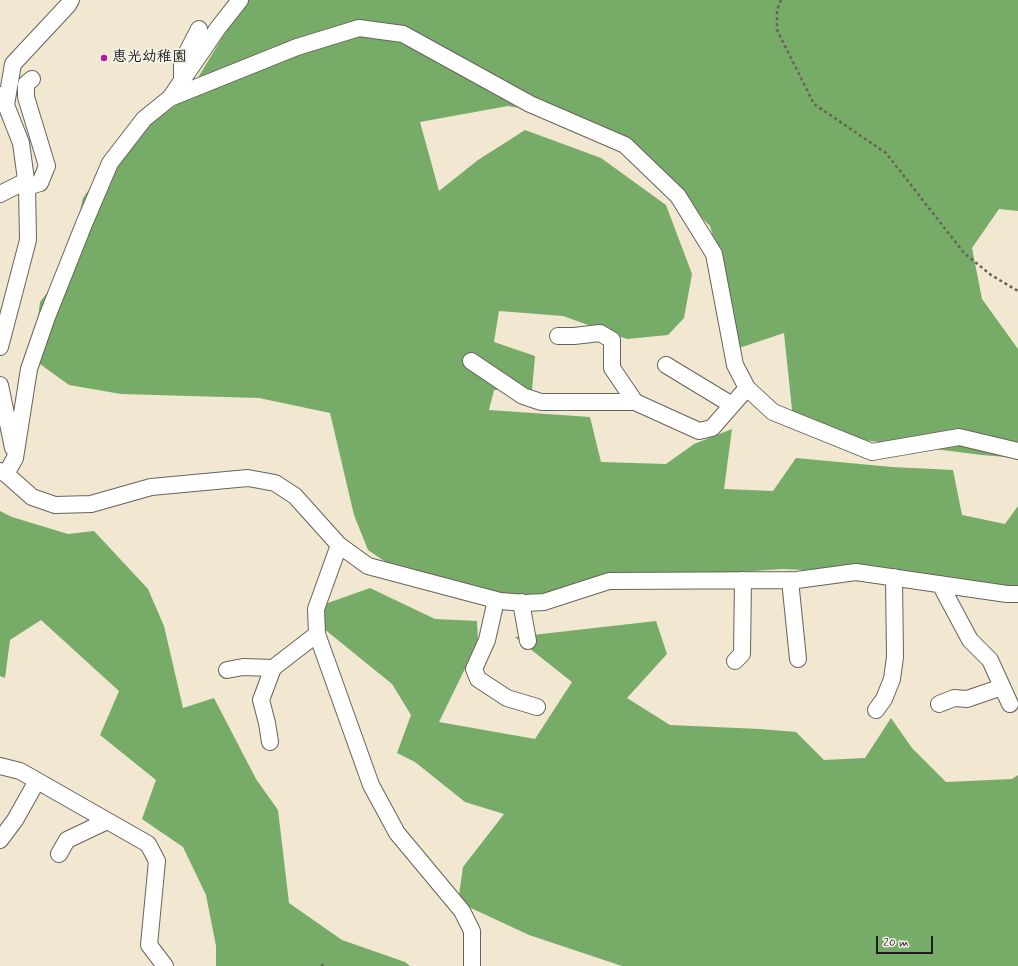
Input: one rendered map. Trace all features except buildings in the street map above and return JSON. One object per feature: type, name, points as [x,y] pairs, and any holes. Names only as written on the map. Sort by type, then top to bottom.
[{"type":"street","points":[[0,343],[28,240],[27,184],[21,143],[3,100],[12,64],[71,0]]},
{"type":"street","points":[[240,0],[170,98],[144,119],[110,163],[87,217],[47,317],[29,369],[15,458],[3,473],[32,497],[55,505],[91,504],[151,487],[248,478],[274,482],[295,496],[339,545],[368,566],[496,600],[544,602],[609,581],[790,580],[856,572],[1007,594],[1018,594]]},
{"type":"street","points":[[170,98],[297,47],[359,28],[403,34],[530,104],[625,145],[678,196],[714,254],[735,365],[747,388],[773,412],[872,452],[959,437],[1018,451]]},
{"type":"street","points":[[182,81],[182,62],[199,29]]},
{"type":"street","points":[[0,194],[27,184],[40,183],[47,166],[26,97],[26,84],[32,79]]},
{"type":"street","points":[[558,336],[600,333],[612,340],[612,368],[635,402]]},
{"type":"street","points":[[471,361],[524,396],[541,402],[635,402],[699,431],[712,428],[747,388]]},
{"type":"street","points":[[666,365],[732,405]]},
{"type":"street","points":[[0,385],[15,458]]},
{"type":"street","points":[[339,545],[316,609],[317,634],[371,785],[397,833],[462,911],[472,931],[472,966]]},
{"type":"street","points":[[876,710],[884,699],[892,679],[895,657],[894,577]]},
{"type":"street","points":[[735,661],[742,654],[743,580]]},
{"type":"street","points":[[790,580],[798,659]]},
{"type":"street","points":[[940,584],[970,640],[990,660],[1010,704]]},
{"type":"street","points":[[496,600],[487,640],[474,669],[478,680],[507,698],[537,707]]},
{"type":"street","points":[[521,602],[528,641]]},
{"type":"street","points":[[270,742],[261,700],[273,668],[317,634]]},
{"type":"street","points":[[227,670],[243,667],[273,668]]},
{"type":"street","points":[[939,704],[954,698],[967,699],[1002,687]]},
{"type":"street","points":[[0,766],[20,771],[148,844],[157,861],[149,945],[165,966]]},
{"type":"street","points":[[0,840],[15,820],[37,780]]},
{"type":"street","points":[[59,854],[67,840],[107,821]]},
{"type":"path","points":[[781,0],[777,10],[777,30],[814,104],[886,152],[964,253],[991,275],[1018,291]]},
{"type":"green space","points":[[245,0],[1018,0],[1018,211],[999,209],[972,248],[982,299],[1018,349],[1018,458],[855,439],[794,429],[784,333],[730,351],[730,295],[710,226],[653,169],[582,118],[508,106],[420,122],[439,191],[478,160],[525,130],[601,158],[666,205],[692,274],[684,318],[668,335],[627,339],[563,316],[499,311],[494,342],[535,356],[532,390],[494,390],[489,410],[590,417],[601,462],[666,464],[694,444],[732,429],[724,489],[773,491],[796,458],[892,467],[953,470],[962,515],[1005,524],[1018,506],[1018,600],[887,574],[782,569],[622,580],[522,597],[473,595],[402,573],[368,550],[354,515],[330,413],[259,398],[121,394],[69,385],[33,359],[40,302],[67,267],[83,198],[121,144],[185,99]]},
{"type":"green space","points":[[0,511],[12,517],[68,534],[94,531],[148,589],[164,626],[183,708],[214,698],[256,779],[278,810],[289,903],[342,940],[405,962],[410,966],[216,966],[216,946],[206,895],[183,847],[142,819],[156,780],[100,735],[119,691],[41,620],[10,640],[5,678],[0,676]]},
{"type":"green space","points":[[370,588],[435,619],[477,621],[478,642],[439,722],[535,739],[572,682],[515,637],[656,621],[667,654],[627,698],[670,725],[796,732],[824,760],[865,758],[891,718],[912,748],[946,782],[1012,779],[1018,775],[1018,966],[622,966],[529,935],[458,902],[463,867],[504,814],[465,802],[415,762],[397,753],[411,715],[392,684],[323,628],[325,604]]},
{"type":"place","name":"恵光幼稚園","points":[[104,58]]}]
